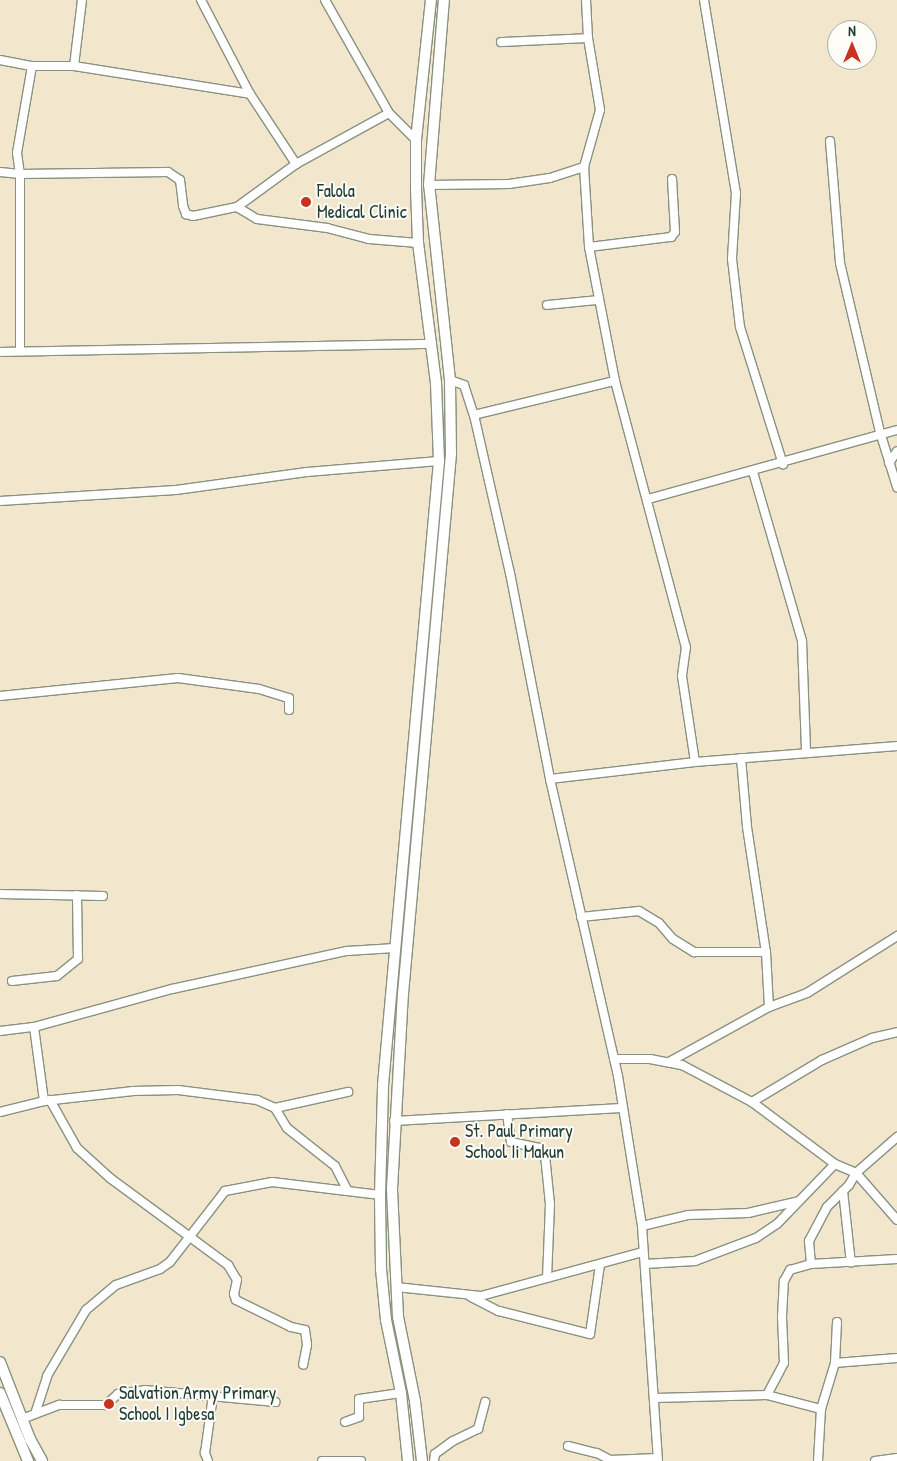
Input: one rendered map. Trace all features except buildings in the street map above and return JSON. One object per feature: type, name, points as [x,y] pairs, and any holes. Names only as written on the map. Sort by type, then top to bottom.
[{"type":"street","points":[[74,66],[82,0]]},
{"type":"street","points":[[201,0],[250,94],[296,164]]},
{"type":"street","points":[[325,0],[389,112],[416,140]]},
{"type":"street","points":[[408,1461],[401,1393],[386,1320],[381,1269],[380,1195],[383,1085],[439,461],[432,344],[418,243],[416,140],[431,0]]},
{"type":"street","points":[[422,1461],[396,1287],[394,1121],[448,493],[450,380],[429,185],[444,0]]},
{"type":"street","points":[[586,0],[588,38],[600,110],[584,167],[589,247],[615,381],[686,647],[682,676],[695,762]]},
{"type":"street","points":[[704,0],[736,193],[732,259],[740,327],[783,464]]},
{"type":"street","points":[[501,42],[588,38]]},
{"type":"street","points":[[0,60],[32,66],[74,66],[250,94]]},
{"type":"street","points":[[20,350],[20,174],[17,153],[32,66]]},
{"type":"street","points":[[0,172],[20,174],[168,172],[180,180],[186,214],[193,216],[237,207],[296,164],[389,112]]},
{"type":"street","points":[[830,142],[840,264],[880,432],[897,487]]},
{"type":"street","points":[[429,185],[509,184],[584,167]]},
{"type":"street","points":[[589,247],[671,237],[675,232],[672,179]]},
{"type":"street","points":[[237,207],[257,219],[327,228],[369,239],[418,243]]},
{"type":"street","points":[[547,305],[598,300]]},
{"type":"street","points":[[0,352],[20,350],[432,344]]},
{"type":"street","points":[[450,380],[464,385],[474,415],[510,573],[550,779],[614,1059],[642,1226],[656,1398],[658,1459],[610,1460],[597,1453],[568,1446]]},
{"type":"street","points":[[474,415],[615,381]]},
{"type":"street","points":[[648,499],[783,464],[880,432],[897,430]]},
{"type":"street","points":[[890,463],[897,451]]},
{"type":"street","points":[[0,501],[176,490],[307,472],[439,461]]},
{"type":"street","points":[[753,472],[802,641],[806,752]]},
{"type":"street","points":[[0,696],[178,678],[267,691],[289,698],[290,710]]},
{"type":"street","points":[[550,779],[695,762],[897,746]]},
{"type":"street","points":[[741,758],[747,827],[766,952],[769,1007]]},
{"type":"street","points":[[0,894],[103,896]]},
{"type":"street","points":[[12,981],[57,976],[78,959],[77,894]]},
{"type":"street","points":[[581,917],[639,911],[659,923],[673,940],[694,952],[766,952]]},
{"type":"street","points":[[669,1062],[769,1007],[807,993],[897,936]]},
{"type":"street","points":[[0,1031],[34,1027],[172,989],[347,951],[395,948]]},
{"type":"street","points":[[34,1027],[47,1101],[76,1148],[230,1269],[238,1284],[234,1294],[236,1300],[291,1327],[305,1330],[307,1345],[303,1365]]},
{"type":"street","points":[[752,1102],[822,1060],[872,1038],[897,1032]]},
{"type":"street","points":[[614,1059],[669,1062],[698,1073],[752,1102],[834,1164],[856,1173],[897,1220]]},
{"type":"street","points":[[0,1112],[47,1101],[133,1091],[178,1090],[257,1100],[275,1108],[287,1128],[335,1166],[347,1190]]},
{"type":"street","points":[[275,1108],[348,1092]]},
{"type":"street","points":[[394,1121],[622,1108]]},
{"type":"street","points":[[507,1114],[511,1142],[539,1148],[546,1155],[550,1204],[546,1278]]},
{"type":"street","points":[[811,1264],[809,1241],[827,1207],[843,1191],[856,1173],[897,1136]]},
{"type":"street","points":[[645,1264],[695,1261],[756,1238],[777,1224],[801,1201],[834,1164]]},
{"type":"street","points":[[35,1414],[47,1376],[86,1310],[116,1285],[160,1269],[189,1238],[225,1191],[267,1182],[380,1195]]},
{"type":"street","points":[[843,1191],[851,1263]]},
{"type":"street","points":[[642,1226],[688,1215],[748,1214],[801,1201]]},
{"type":"street","points":[[471,1297],[600,1265],[643,1252]]},
{"type":"street","points":[[767,1395],[784,1363],[784,1281],[790,1270],[811,1264],[897,1259]]},
{"type":"street","points":[[396,1287],[423,1288],[471,1297],[499,1312],[590,1334],[600,1265]]},
{"type":"street","points":[[818,1461],[821,1409],[835,1363],[837,1322]]},
{"type":"street","points":[[835,1363],[897,1358]]},
{"type":"street","points":[[0,1362],[22,1419],[42,1461]]},
{"type":"street","points":[[22,1419],[64,1404],[106,1405],[118,1394],[141,1391],[213,1395],[276,1402]]},
{"type":"street","points":[[0,1393],[28,1461]]},
{"type":"street","points":[[345,1422],[359,1417],[359,1399],[401,1393]]},
{"type":"street","points":[[208,1461],[205,1453],[213,1395]]},
{"type":"street","points":[[656,1398],[767,1395],[821,1409]]},
{"type":"street","points":[[434,1461],[436,1454],[453,1441],[478,1429],[485,1402]]},
{"type":"street","points":[[875,1461],[897,1458]]},
{"type":"street","points":[[322,1461],[361,1461]]},
{"type":"place","name":"Falola Medical Clinic","points":[[306,202]]},
{"type":"place","name":"St. Paul Primary School Ii Makun","points":[[455,1142]]},
{"type":"place","name":"Salvation Army Primary School I Igbesa","points":[[109,1404]]}]
